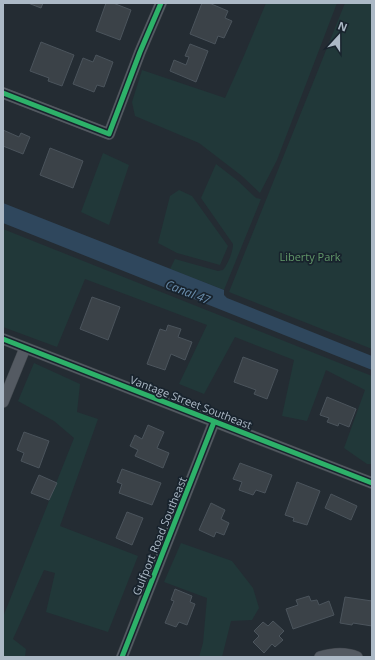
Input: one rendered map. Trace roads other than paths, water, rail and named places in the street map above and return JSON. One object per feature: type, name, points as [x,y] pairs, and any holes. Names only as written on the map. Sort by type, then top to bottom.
[{"type":"street","points":[[3,93],[109,134],[140,52],[161,3]]},
{"type":"street","name":"Vantage Street Southeast","points":[[3,339],[372,483]]},
{"type":"street","points":[[3,402],[25,348]]},
{"type":"street","name":"Gulfport Road Southeast","points":[[122,657],[214,422]]},
{"type":"street","points":[[320,657],[328,654],[341,653],[357,657]]},
{"type":"water","name":"Canal 47","points":[[3,203],[224,290],[224,295],[227,298],[372,356],[372,370],[3,223]]},
{"type":"park label","name":"Liberty Park","points":[[310,256]]}]
